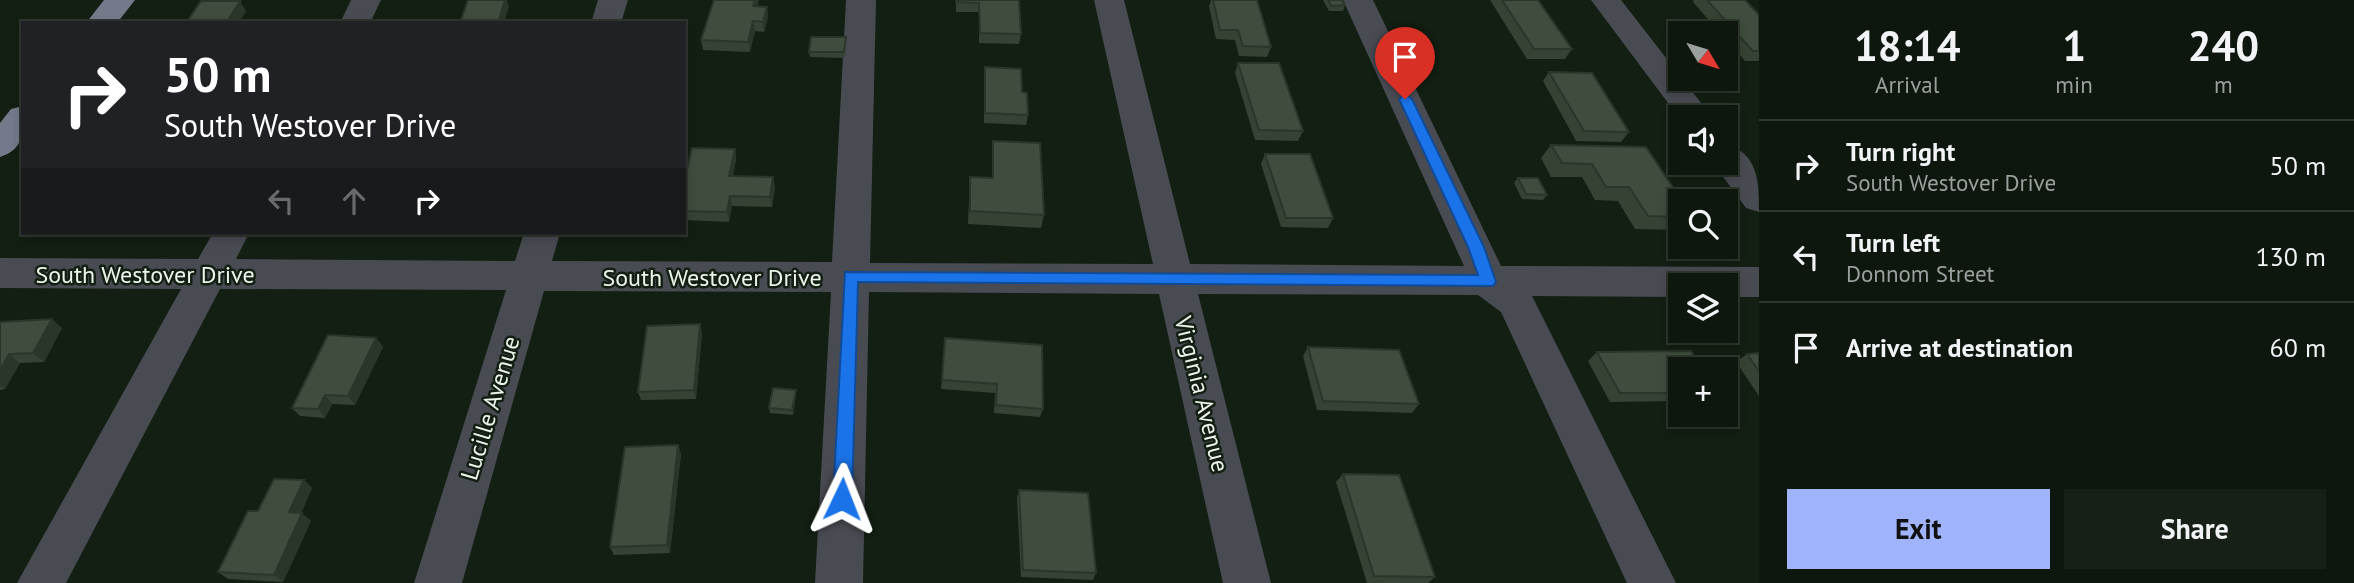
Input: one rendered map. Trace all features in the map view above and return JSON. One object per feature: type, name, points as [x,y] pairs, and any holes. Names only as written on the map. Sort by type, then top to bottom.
[{"type":"main road","points":[[103,21],[120,0]]},
{"type":"main road","points":[[0,145],[21,119]]},
{"type":"street","points":[[356,21],[366,0]]},
{"type":"street","points":[[607,21],[613,0]]},
{"type":"street","points":[[839,583],[861,0]]},
{"type":"street","name":"Virginia Avenue","points":[[1109,0],[1247,583]]},
{"type":"street","points":[[1358,0],[1476,247],[1488,282],[1516,302],[1652,583]]},
{"type":"street","points":[[1606,0],[1687,105]]},
{"type":"street","points":[[1738,172],[1759,199]]},
{"type":"street","points":[[41,583],[230,235]]},
{"type":"street","name":"Lucille Avenue","points":[[438,583],[541,235]]},
{"type":"street","name":"South Westover Drive","points":[[0,273],[529,278],[850,276],[1759,282]]},
{"type":"building","points":[[468,0],[505,0],[499,21],[461,21]]},
{"type":"building","points":[[714,0],[755,0],[753,6],[767,7],[763,22],[753,21],[748,42],[701,40]]},
{"type":"building","points":[[956,0],[1019,0],[1021,34],[980,33],[979,3]]},
{"type":"building","points":[[1213,0],[1257,0],[1271,47],[1243,46],[1238,30],[1220,30]]},
{"type":"building","points":[[1328,0],[1342,0],[1345,5],[1331,6]]},
{"type":"building","points":[[1502,0],[1538,0],[1572,49],[1534,49]]},
{"type":"building","points":[[1707,0],[1745,0],[1759,15],[1759,51],[1753,51],[1738,34],[1738,21],[1726,21]]},
{"type":"building","points":[[201,1],[240,1],[227,21],[187,21]]},
{"type":"building","points":[[811,37],[846,37],[844,52],[809,52]]},
{"type":"building","points":[[1238,63],[1279,63],[1303,131],[1259,130]]},
{"type":"building","points":[[985,67],[1021,69],[1022,92],[1027,93],[1028,115],[985,113]]},
{"type":"building","points":[[1549,72],[1592,73],[1629,132],[1584,131]]},
{"type":"building","points":[[993,141],[1040,143],[1044,215],[970,211],[970,177],[993,178]]},
{"type":"building","points":[[1551,145],[1646,147],[1674,189],[1668,189],[1668,217],[1648,216],[1629,187],[1606,187],[1592,164],[1562,163]]},
{"type":"building","points":[[692,148],[735,149],[729,176],[773,177],[770,197],[730,196],[727,212],[686,211],[686,174]]},
{"type":"building","points":[[1265,154],[1310,154],[1333,218],[1286,218]]},
{"type":"building","points":[[1518,178],[1538,178],[1547,195],[1526,194]]},
{"type":"building","points":[[52,319],[33,353],[9,354],[0,370],[0,322]]},
{"type":"building","points":[[700,324],[694,390],[638,392],[647,326]]},
{"type":"building","points":[[328,335],[376,338],[348,396],[325,395],[318,409],[292,408]]},
{"type":"building","points":[[945,338],[1042,345],[1043,409],[996,405],[997,384],[942,380]]},
{"type":"building","points":[[1308,347],[1399,350],[1419,404],[1323,401]]},
{"type":"building","points":[[1691,351],[1695,357],[1668,357],[1668,393],[1620,393],[1597,352]]},
{"type":"building","points":[[1759,353],[1759,371],[1747,354]]},
{"type":"building","points":[[773,388],[796,390],[792,410],[769,408]]},
{"type":"building","points":[[678,445],[667,545],[610,547],[625,447]]},
{"type":"building","points":[[1343,474],[1399,475],[1435,577],[1374,576]]},
{"type":"building","points":[[274,479],[304,480],[289,512],[302,513],[274,575],[218,572],[248,511],[258,511]]},
{"type":"building","points":[[1019,490],[1088,493],[1096,573],[1023,570]]},
{"type":"route","points":[[842,499],[850,276],[1055,277],[1228,282],[1488,282],[1476,247],[1405,99]]}]
